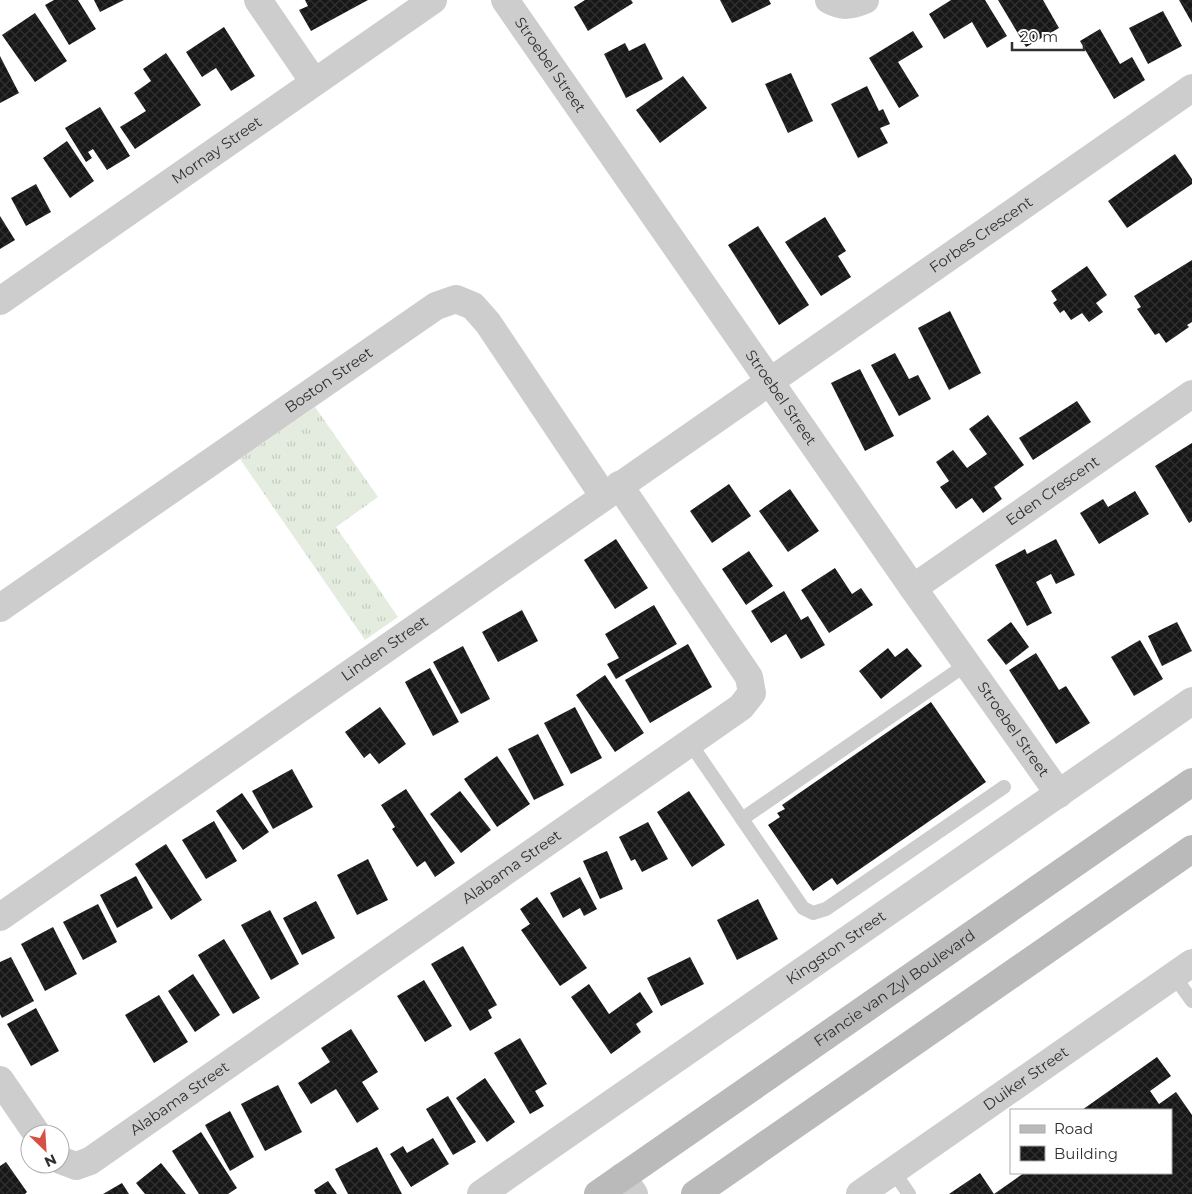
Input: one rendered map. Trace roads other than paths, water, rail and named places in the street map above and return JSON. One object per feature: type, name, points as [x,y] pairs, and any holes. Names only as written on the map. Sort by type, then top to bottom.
[{"type":"main road","name":"Francie van Zyl Boulevard","points":[[598,1194],[628,1185],[1192,782]]},
{"type":"main road","points":[[695,1194],[1192,849]]},
{"type":"street","points":[[258,0],[314,82]]},
{"type":"street","name":"Mornay Street","points":[[0,301],[432,0]]},
{"type":"street","name":"Stroebel Street","points":[[505,0],[1058,794]]},
{"type":"street","points":[[829,0],[840,6],[856,4],[865,0]]},
{"type":"street","name":"Forbes Crescent","points":[[770,382],[1192,88]]},
{"type":"street","name":"Boston Street","points":[[0,608],[436,306],[456,299],[473,306],[488,323],[611,490]]},
{"type":"street","name":"Linden Street","points":[[0,917],[611,490],[770,382]]},
{"type":"street","name":"Eden Crescent","points":[[913,588],[1192,394]]},
{"type":"street","name":"Alabama Street","points":[[70,1164],[76,1166],[90,1161],[741,707],[752,692],[749,677],[611,490]]},
{"type":"street","name":"Kingston Street","points":[[481,1194],[1192,701]]},
{"type":"street","name":"Duiker Street","points":[[860,1194],[1183,969]]},
{"type":"street","points":[[0,1080],[30,1124]]},
{"type":"lane","points":[[742,819],[967,664]]},
{"type":"lane","points":[[690,743],[803,908],[814,913],[820,912],[1004,786]]},
{"type":"lane","points":[[1183,969],[1192,1001]]},
{"type":"lane","points":[[893,1171],[909,1194]]}]
